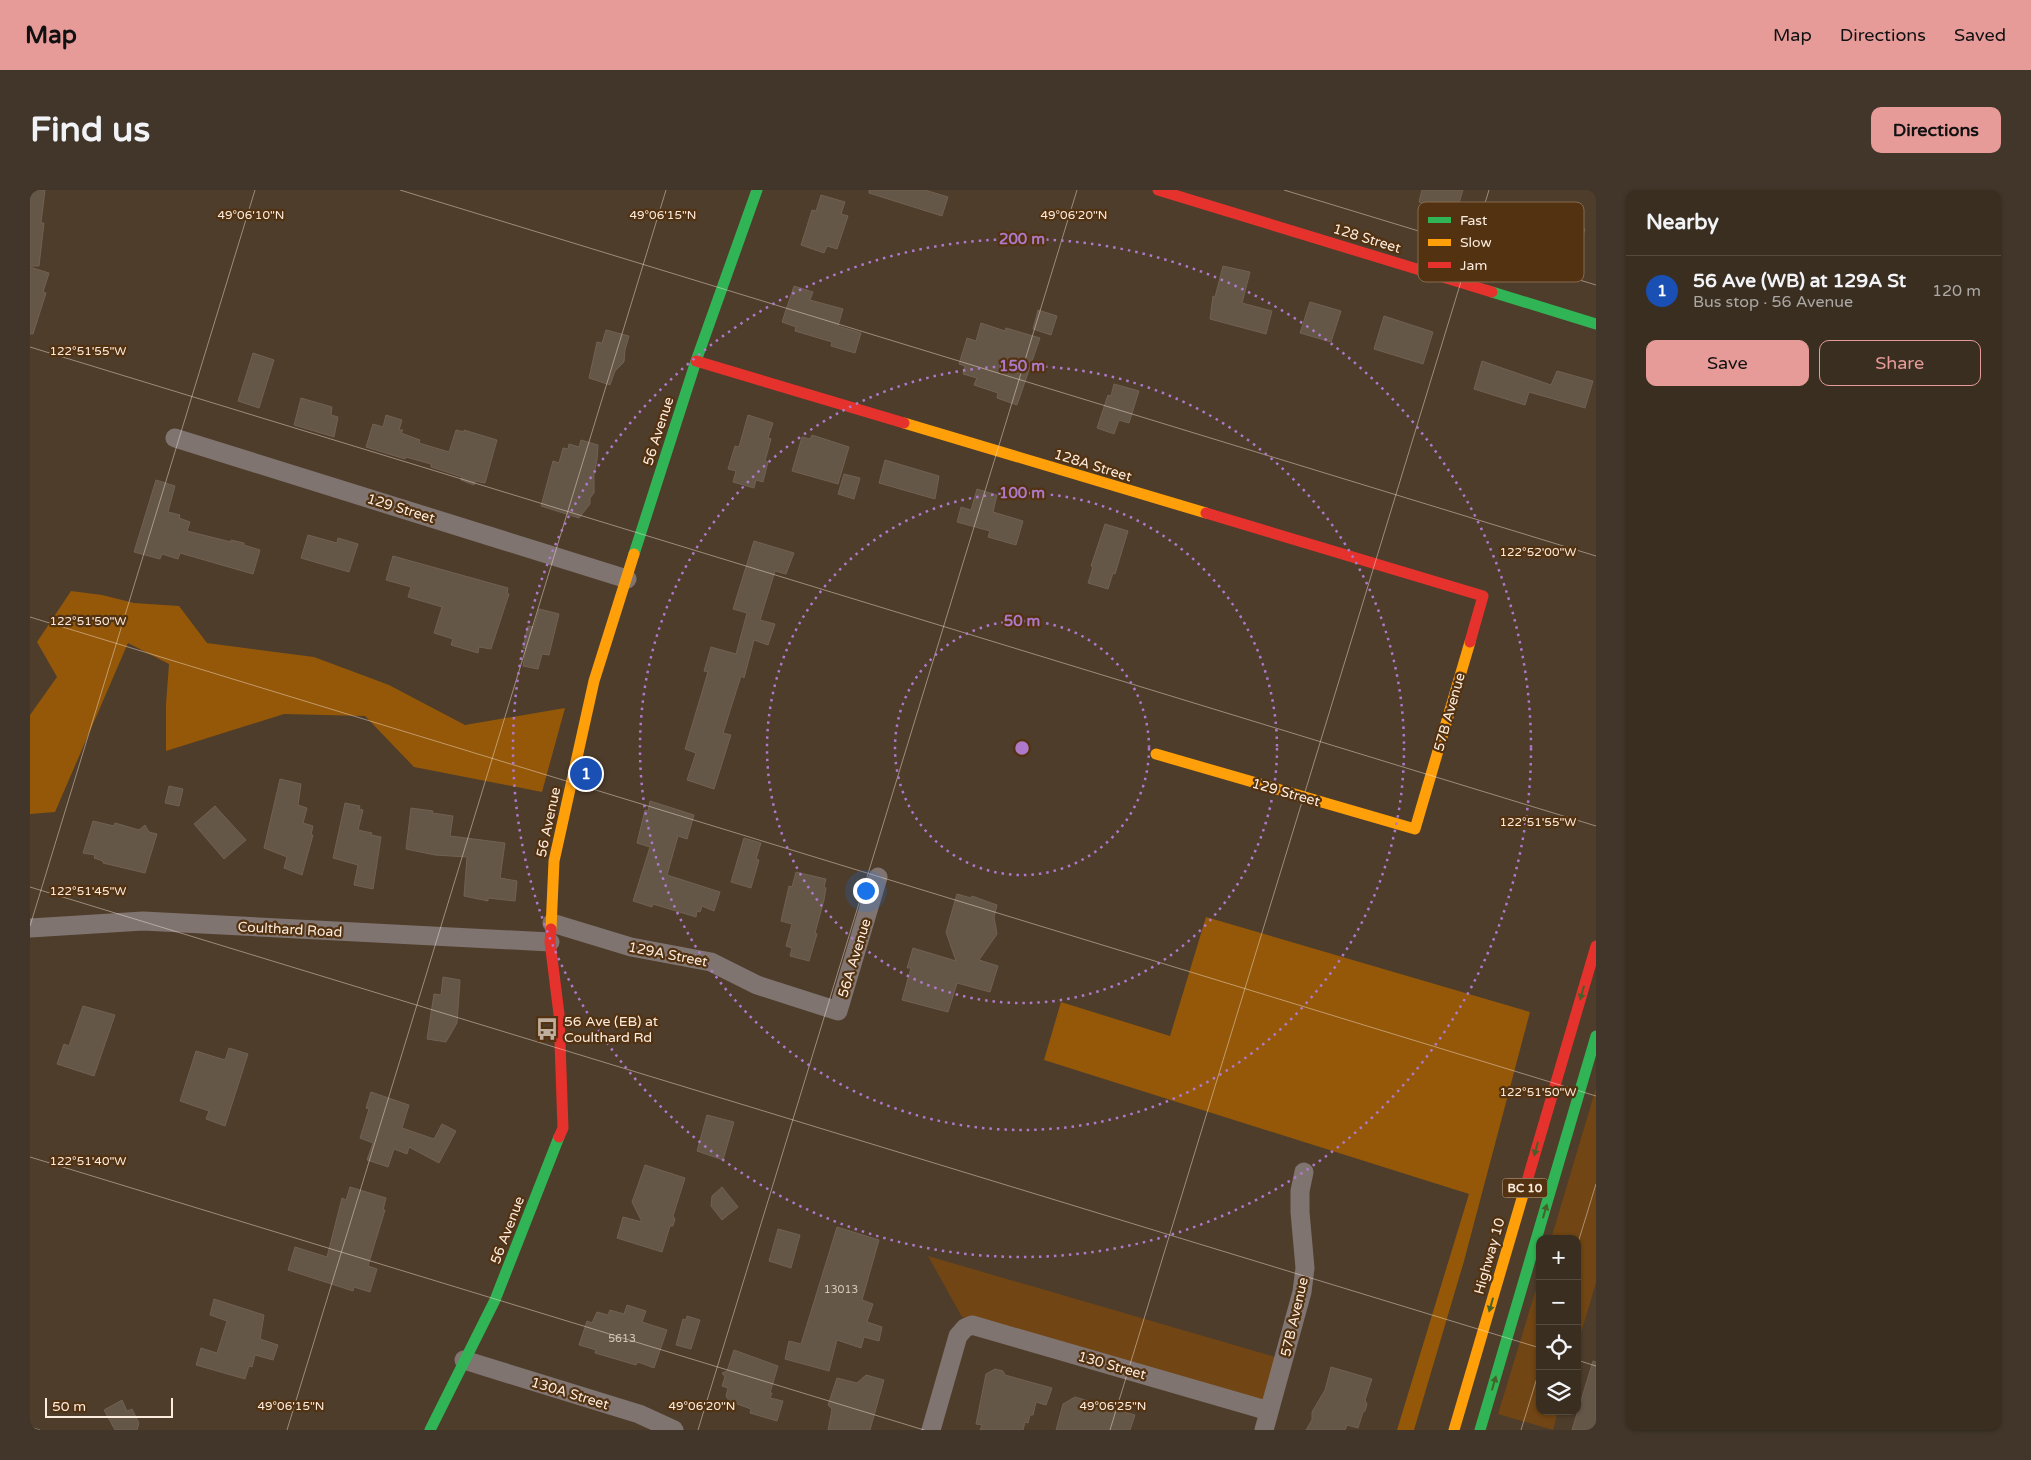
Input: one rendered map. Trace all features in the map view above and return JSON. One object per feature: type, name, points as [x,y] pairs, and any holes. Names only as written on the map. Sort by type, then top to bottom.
[{"type":"main road","name":"56 Avenue","points":[[430,1430],[495,1300],[563,1128],[559,1014],[551,933],[554,861],[594,681],[696,361],[757,190]]},
{"type":"main road","name":"128 Street","points":[[1158,190],[1418,270]]},
{"type":"main road","name":"128 Street","points":[[1459,282],[1596,324]]},
{"type":"main road","name":"128A Street","points":[[696,361],[1483,596]]},
{"type":"main road","name":"57B Avenue","points":[[1415,829],[1483,596]]},
{"type":"main road","name":"129 Street","points":[[1156,754],[1415,829]]},
{"type":"main road","name":"Highway 10","points":[[1454,1430],[1596,946]]},
{"type":"main road","name":"BC 10","points":[[1480,1430],[1596,1036]]},
{"type":"street","name":"129 Street","points":[[174,438],[627,579]]},
{"type":"street","name":"56A Avenue","points":[[838,1011],[878,877]]},
{"type":"street","name":"Coulthard Road","points":[[30,928],[143,921],[551,933]]},
{"type":"street","name":"129A Street","points":[[551,933],[711,962],[757,985],[838,1011]]},
{"type":"street","name":"57B Avenue","points":[[1264,1430],[1302,1292],[1305,1268],[1300,1191],[1304,1172]]},
{"type":"street","name":"130 Street","points":[[931,1430],[958,1336],[965,1328],[972,1325],[1270,1411]]},
{"type":"street","name":"130A Street","points":[[464,1360],[639,1414],[674,1430]]},
{"type":"shaded area","points":[[71,591],[102,595],[134,603],[179,606],[207,643],[314,657],[389,685],[465,725],[565,708],[542,792],[414,767],[365,716],[284,714],[166,751],[166,704],[169,664],[128,643],[55,812],[30,814],[30,715],[57,677],[37,642]]},
{"type":"shaded area","points":[[1206,917],[1530,1012],[1464,1261],[1414,1430],[1397,1430],[1469,1194],[1044,1060],[1061,1002],[1170,1036]]},
{"type":"shaded area","points":[[1596,1088],[1596,1283],[1581,1333],[1581,1235],[1552,1235]]},
{"type":"shaded area","points":[[928,1256],[1279,1358],[1265,1405],[1244,1404],[962,1317]]},
{"type":"shaded area","points":[[1536,1289],[1536,1415],[1557,1415],[1553,1430],[1498,1414]]},
{"type":"building","points":[[30,190],[45,190],[41,223],[44,223],[39,266],[30,266]]},
{"type":"building","points":[[869,190],[925,190],[948,197],[942,216],[869,193]]},
{"type":"building","points":[[1422,190],[1463,190],[1459,202],[1419,202]]},
{"type":"building","points":[[821,195],[845,202],[841,214],[848,216],[837,249],[827,246],[824,253],[801,245],[812,210],[816,211]]},
{"type":"building","points":[[1223,266],[1250,272],[1242,303],[1272,311],[1266,334],[1210,319],[1213,296],[1215,297]]},
{"type":"building","points":[[30,267],[49,273],[43,292],[46,293],[33,334],[30,334]]},
{"type":"building","points":[[794,286],[813,292],[810,300],[843,309],[838,326],[861,333],[855,353],[831,346],[832,342],[795,331],[796,327],[782,322]]},
{"type":"building","points":[[1310,302],[1341,311],[1331,342],[1300,333]]},
{"type":"building","points":[[1038,310],[1057,316],[1051,335],[1033,329]]},
{"type":"building","points":[[1384,316],[1433,332],[1423,364],[1374,349]]},
{"type":"building","points":[[981,323],[1005,331],[1006,328],[1040,338],[1017,405],[997,398],[998,393],[974,385],[977,378],[963,374],[965,366],[959,364],[967,338],[976,341]]},
{"type":"building","points":[[606,330],[629,336],[624,362],[615,371],[610,385],[589,378],[597,342],[602,343]]},
{"type":"building","points":[[253,353],[274,360],[259,408],[238,401]]},
{"type":"building","points":[[1482,361],[1551,385],[1557,371],[1593,381],[1585,408],[1529,392],[1525,405],[1474,389]]},
{"type":"building","points":[[1114,384],[1139,391],[1129,423],[1119,420],[1114,434],[1097,428],[1108,395],[1111,396]]},
{"type":"building","points":[[301,398],[332,407],[331,415],[338,417],[334,437],[294,425]]},
{"type":"building","points":[[386,415],[402,420],[399,430],[403,430],[401,433],[420,440],[419,443],[449,452],[456,430],[464,432],[464,430],[497,440],[485,483],[475,481],[474,485],[461,480],[462,477],[431,467],[431,464],[406,457],[405,459],[366,447],[373,424],[383,427]]},
{"type":"building","points":[[748,415],[773,423],[768,438],[771,439],[765,461],[768,462],[763,482],[756,480],[754,488],[733,482],[736,471],[728,469],[735,446],[739,447]]},
{"type":"building","points":[[812,435],[849,447],[838,484],[792,471],[802,437],[810,439]]},
{"type":"building","points":[[581,440],[598,445],[594,474],[594,493],[590,498],[590,504],[579,518],[541,506],[553,461],[559,463],[563,448],[568,449],[569,444],[579,447]]},
{"type":"building","points":[[885,460],[939,476],[935,499],[879,483]]},
{"type":"building","points":[[844,474],[860,478],[854,499],[838,494]]},
{"type":"building","points":[[156,480],[175,486],[168,512],[180,515],[179,518],[190,522],[187,531],[231,542],[231,540],[244,543],[244,545],[260,550],[253,574],[180,553],[178,559],[162,554],[160,559],[134,552]]},
{"type":"building","points":[[977,489],[997,495],[993,512],[1023,521],[1016,545],[988,537],[990,531],[957,522],[961,507],[971,510]]},
{"type":"building","points":[[1105,524],[1128,531],[1115,574],[1113,573],[1108,589],[1088,583],[1093,567],[1091,566]]},
{"type":"building","points":[[308,535],[337,543],[338,538],[358,544],[349,572],[301,558]]},
{"type":"building","points":[[754,541],[794,553],[786,574],[775,571],[760,620],[775,624],[768,645],[754,640],[744,678],[741,676],[723,733],[731,735],[714,789],[687,780],[696,753],[685,749],[708,672],[704,671],[711,647],[736,654],[747,613],[733,609]]},
{"type":"building","points":[[393,556],[508,588],[507,593],[509,594],[491,649],[479,647],[478,653],[451,645],[453,639],[434,633],[442,607],[408,597],[411,587],[386,580]]},
{"type":"building","points":[[539,609],[559,614],[549,655],[542,654],[538,669],[523,666],[526,649],[523,648],[528,626],[534,627]]},
{"type":"building","points":[[280,779],[301,784],[298,805],[307,808],[303,823],[313,826],[311,835],[313,835],[302,875],[284,868],[287,857],[264,848]]},
{"type":"building","points":[[169,786],[183,789],[179,806],[165,803]]},
{"type":"building","points":[[650,801],[694,815],[687,839],[678,836],[667,875],[720,892],[714,911],[702,906],[700,912],[697,911],[696,917],[653,904],[652,907],[633,901],[650,847],[637,843],[645,810],[648,811]]},
{"type":"building","points":[[345,803],[360,806],[359,809],[363,810],[358,830],[381,837],[373,889],[354,885],[358,865],[333,858]]},
{"type":"building","points":[[215,806],[246,840],[224,859],[194,824]]},
{"type":"building","points":[[411,808],[453,816],[450,836],[505,843],[500,878],[517,881],[515,901],[488,898],[488,901],[464,896],[467,857],[435,855],[406,849]]},
{"type":"building","points":[[93,821],[114,826],[115,823],[139,830],[145,825],[149,832],[157,834],[145,873],[103,863],[103,861],[94,858],[95,855],[83,853]]},
{"type":"building","points":[[744,838],[761,843],[756,859],[759,860],[751,888],[731,882]]},
{"type":"building","points":[[796,872],[826,879],[824,900],[815,933],[817,934],[809,961],[790,956],[792,948],[786,946],[792,924],[781,921],[789,886],[792,887]]},
{"type":"building","points":[[957,894],[971,898],[972,896],[997,905],[994,917],[997,934],[979,960],[998,966],[990,992],[957,983],[948,1012],[902,1000],[911,968],[907,968],[913,948],[956,961],[946,932]]},
{"type":"building","points":[[443,977],[460,980],[457,1023],[446,1042],[427,1039],[434,994],[441,995]]},
{"type":"building","points":[[83,1006],[115,1015],[94,1076],[57,1064],[64,1044],[69,1046]]},
{"type":"building","points":[[229,1048],[248,1054],[225,1126],[206,1119],[209,1111],[180,1101],[196,1051],[225,1060]]},
{"type":"building","points":[[371,1092],[409,1105],[402,1128],[434,1139],[442,1124],[456,1131],[439,1163],[409,1147],[407,1154],[394,1149],[388,1167],[367,1160],[373,1143],[360,1138],[369,1109],[366,1108]]},
{"type":"building","points":[[707,1115],[734,1122],[723,1160],[697,1151]]},
{"type":"building","points":[[645,1165],[685,1178],[673,1216],[675,1219],[673,1226],[670,1226],[662,1252],[617,1238],[623,1217],[642,1222],[632,1202]]},
{"type":"building","points":[[350,1187],[386,1198],[383,1210],[385,1210],[368,1266],[377,1269],[370,1292],[354,1287],[353,1291],[288,1270],[295,1247],[327,1257],[342,1198],[346,1200]]},
{"type":"building","points":[[722,1187],[738,1207],[722,1220],[711,1206],[712,1196]]},
{"type":"building","points":[[837,1227],[879,1240],[862,1300],[873,1304],[867,1322],[882,1327],[879,1341],[864,1337],[861,1348],[837,1340],[829,1371],[785,1359],[789,1341],[801,1344]]},
{"type":"building","points":[[778,1229],[800,1235],[791,1268],[769,1261]]},
{"type":"building","points":[[214,1299],[264,1315],[260,1339],[278,1345],[273,1360],[255,1355],[252,1367],[249,1366],[245,1379],[196,1365],[201,1348],[217,1353],[227,1321],[210,1315]]},
{"type":"building","points":[[627,1305],[646,1311],[642,1322],[667,1330],[654,1368],[638,1362],[636,1365],[595,1353],[596,1350],[579,1345],[587,1321],[592,1323],[597,1312],[608,1315],[610,1310],[624,1314]]},
{"type":"building","points":[[687,1316],[700,1320],[691,1349],[676,1345],[683,1319],[686,1320]]},
{"type":"building","points":[[734,1350],[778,1366],[770,1393],[772,1393],[770,1398],[783,1401],[777,1421],[750,1413],[751,1409],[729,1401],[726,1396],[728,1388],[722,1386],[725,1377],[722,1373],[727,1371]]},
{"type":"building","points":[[1593,1361],[1596,1362],[1596,1430],[1572,1430],[1577,1415],[1581,1415],[1581,1400]]},
{"type":"building","points":[[1331,1367],[1372,1379],[1365,1400],[1367,1404],[1365,1411],[1358,1428],[1347,1425],[1345,1430],[1306,1430],[1312,1420],[1312,1412],[1325,1390]]},
{"type":"building","points":[[995,1369],[1003,1371],[1005,1375],[1052,1388],[1046,1405],[1036,1402],[1033,1415],[1030,1415],[1028,1423],[1025,1422],[1023,1430],[980,1430],[982,1425],[976,1424],[986,1374]]},
{"type":"building","points":[[866,1375],[884,1380],[870,1430],[828,1430],[832,1409],[828,1405],[837,1378],[857,1383]]},
{"type":"building","points":[[1075,1397],[1135,1415],[1130,1430],[1056,1430],[1063,1404]]},
{"type":"building","points":[[122,1400],[127,1411],[132,1409],[139,1423],[137,1430],[115,1430],[104,1410]]},
{"type":"traffic: fast","points":[[634,554],[696,361],[757,190]]},
{"type":"traffic: fast","points":[[1492,292],[1596,324]]},
{"type":"traffic: fast","points":[[1480,1430],[1596,1036]]},
{"type":"traffic: fast","points":[[430,1430],[495,1300],[559,1137]]},
{"type":"traffic: slow","points":[[904,423],[1206,513]]},
{"type":"traffic: slow","points":[[551,929],[554,861],[594,681],[634,554]]},
{"type":"traffic: slow","points":[[1156,754],[1415,829],[1470,642]]},
{"type":"traffic: slow","points":[[1454,1430],[1525,1188]]},
{"type":"traffic: jam","points":[[1158,190],[1418,269]]},
{"type":"traffic: jam","points":[[1459,282],[1492,292]]},
{"type":"traffic: jam","points":[[696,361],[904,423]]},
{"type":"traffic: jam","points":[[1206,513],[1483,596],[1470,642]]},
{"type":"traffic: jam","points":[[551,929],[550,942],[559,1014],[563,1128],[559,1137]]},
{"type":"traffic: jam","points":[[1525,1188],[1596,946]]},
{"type":"place","name":"56 Ave (WB) at 129A St","points":[[586,774]]},
{"type":"place","name":"56 Ave (EB) at Coulthard Rd","points":[[547,1029]]}]
